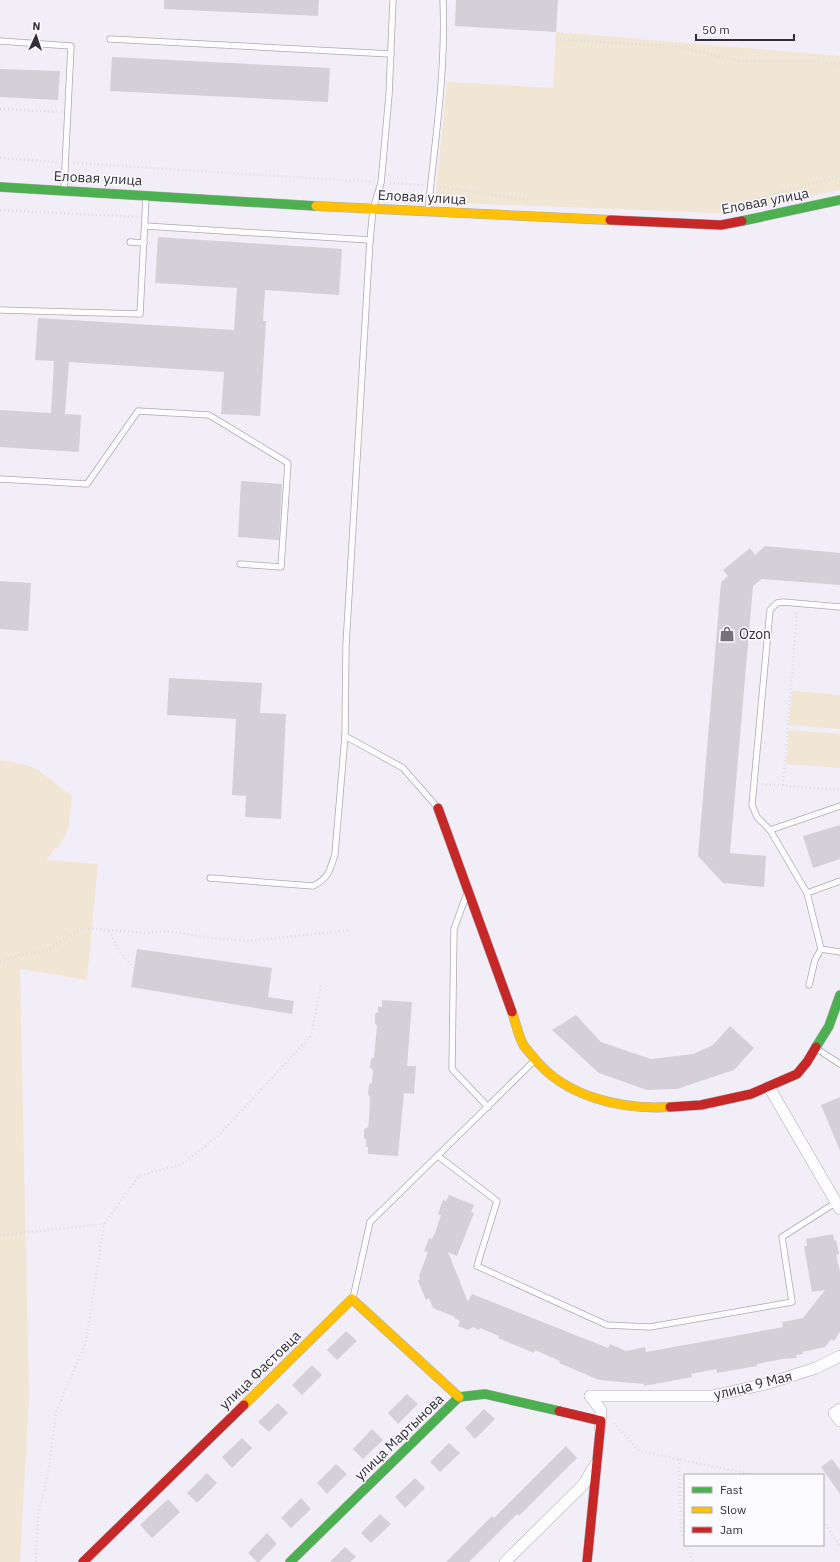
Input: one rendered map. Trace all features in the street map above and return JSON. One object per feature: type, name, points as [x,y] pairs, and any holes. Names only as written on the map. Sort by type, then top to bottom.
[{"type":"street","name":"Еловая улица","points":[[0,187],[373,209],[721,225],[840,200]]},
{"type":"street","points":[[438,808],[524,1046],[542,1068],[569,1087],[595,1098],[649,1108],[701,1105],[751,1094],[797,1074],[816,1048],[829,1026],[840,995]]},
{"type":"street","points":[[769,1087],[837,1206]]},
{"type":"street","points":[[352,1299],[459,1398]]},
{"type":"street","name":"улица Фастовца","points":[[83,1562],[352,1299]]},
{"type":"street","name":"улица 9 Мая","points":[[601,1410],[590,1396],[712,1396],[766,1384],[816,1368],[840,1356]]},
{"type":"street","name":"улица Мартынова","points":[[290,1562],[459,1398],[484,1394],[601,1421]]},
{"type":"street","points":[[840,1409],[834,1413],[840,1421]]},
{"type":"street","points":[[505,1562],[583,1485],[598,1461],[601,1410]]},
{"type":"street","points":[[587,1562],[596,1463]]},
{"type":"lane","points":[[210,878],[313,886],[323,880],[330,870],[335,854],[345,736],[346,645],[370,240],[373,209],[381,183],[389,95],[393,0]]},
{"type":"lane","points":[[428,211],[442,82],[444,26],[443,0]]},
{"type":"lane","points":[[110,39],[391,54]]},
{"type":"lane","points":[[0,41],[71,46],[64,191]]},
{"type":"lane","points":[[0,310],[140,314],[146,195]]},
{"type":"lane","points":[[145,226],[370,240]]},
{"type":"lane","points":[[130,242],[144,243]]},
{"type":"lane","points":[[0,479],[87,484],[138,411],[209,415],[288,463],[281,567],[240,564]]},
{"type":"lane","points":[[809,985],[815,960],[821,949],[807,893],[770,830],[757,817],[752,805],[768,616],[770,610],[777,603],[840,607]]},
{"type":"lane","points":[[345,736],[403,768],[438,808]]},
{"type":"lane","points":[[770,830],[840,806]]},
{"type":"lane","points":[[807,893],[840,881]]},
{"type":"lane","points":[[468,890],[454,929],[452,1069],[488,1107]]},
{"type":"lane","points":[[821,949],[840,952]]},
{"type":"lane","points":[[816,1048],[840,1064]]},
{"type":"lane","points":[[352,1299],[370,1222],[536,1060]]},
{"type":"lane","points":[[438,1156],[497,1201],[477,1266],[607,1325],[650,1327],[792,1302],[782,1237],[837,1206]]},
{"type":"path","points":[[556,38],[678,47],[741,61],[815,61],[840,64]]},
{"type":"path","points":[[0,109],[67,113]]},
{"type":"path","points":[[0,158],[430,186],[535,201]]},
{"type":"path","points":[[720,209],[840,176]]},
{"type":"path","points":[[0,210],[145,218]]},
{"type":"path","points":[[783,785],[798,604]]},
{"type":"path","points":[[754,783],[840,790]]},
{"type":"path","points":[[0,962],[20,955],[45,951],[84,928],[146,933],[166,931],[211,938],[249,941],[351,930]]},
{"type":"path","points":[[108,930],[119,951],[134,968]]},
{"type":"path","points":[[36,1562],[38,1515],[48,1473],[56,1412],[86,1342],[104,1224],[139,1176],[182,1164],[218,1136],[311,1036],[321,985]]},
{"type":"path","points":[[0,1235],[104,1224]]},
{"type":"path","points":[[601,1410],[639,1451],[749,1474]]},
{"type":"path","points":[[679,1459],[681,1533],[684,1540]]},
{"type":"path","points":[[824,1522],[840,1546]]},
{"type":"path","points":[[686,1546],[693,1562]]},
{"type":"shaded area","points":[[556,32],[840,56],[840,190],[719,213],[435,202],[447,82],[553,88]]},
{"type":"shaded area","points":[[792,691],[840,695],[840,729],[789,725]]},
{"type":"shaded area","points":[[789,730],[840,734],[840,768],[786,764]]},
{"type":"shaded area","points":[[0,760],[26,765],[38,770],[72,796],[69,824],[65,837],[46,860],[98,864],[87,980],[20,969],[29,1396],[20,1562],[0,1562]]},
{"type":"building","points":[[164,0],[319,0],[318,16],[164,9]]},
{"type":"building","points":[[456,0],[558,0],[556,32],[455,26]]},
{"type":"building","points":[[112,57],[330,68],[328,102],[110,91]]},
{"type":"building","points":[[0,69],[60,71],[58,100],[0,97]]},
{"type":"building","points":[[158,237],[342,249],[339,295],[265,290],[263,321],[266,321],[260,416],[221,414],[224,372],[69,362],[65,414],[81,415],[79,452],[0,447],[0,410],[51,413],[54,361],[35,360],[38,318],[234,330],[237,288],[155,283]]},
{"type":"building","points":[[241,481],[282,484],[279,540],[238,537]]},
{"type":"building","points":[[765,546],[840,553],[840,585],[762,579],[753,586],[730,853],[766,856],[764,887],[723,883],[698,856],[721,582],[728,576],[723,570],[750,548],[755,555]]},
{"type":"building","points":[[0,581],[31,583],[28,631],[0,629]]},
{"type":"building","points":[[169,678],[262,683],[260,713],[286,714],[281,819],[245,817],[246,796],[232,795],[236,719],[167,715]]},
{"type":"building","points":[[840,825],[840,859],[813,868],[803,836]]},
{"type":"building","points":[[137,949],[272,968],[268,997],[294,1001],[292,1014],[131,987]]},
{"type":"building","points":[[382,1000],[412,1002],[407,1066],[416,1066],[414,1094],[404,1093],[398,1156],[368,1154],[368,1147],[366,1147],[366,1140],[364,1138],[364,1129],[368,1127],[369,1120],[370,1097],[368,1094],[369,1085],[372,1082],[373,1070],[370,1068],[371,1059],[374,1057],[377,1026],[375,1023],[375,1014],[378,1012],[378,1006],[382,1007]]},
{"type":"building","points":[[576,1015],[601,1042],[651,1059],[693,1054],[713,1045],[730,1026],[754,1048],[734,1070],[677,1089],[647,1090],[599,1073],[552,1030]]},
{"type":"building","points":[[840,1097],[840,1151],[821,1105]]},
{"type":"building","points":[[449,1195],[474,1205],[471,1212],[474,1213],[457,1256],[448,1252],[468,1302],[472,1294],[608,1348],[610,1344],[626,1351],[645,1347],[646,1352],[783,1327],[782,1322],[803,1318],[825,1290],[812,1292],[804,1246],[807,1246],[806,1239],[833,1234],[839,1254],[836,1255],[840,1271],[840,1332],[834,1341],[831,1339],[825,1347],[802,1352],[803,1354],[796,1355],[797,1358],[757,1364],[757,1366],[717,1373],[716,1369],[691,1374],[692,1377],[644,1386],[644,1384],[599,1380],[559,1363],[560,1361],[535,1350],[534,1353],[498,1338],[499,1336],[480,1328],[479,1330],[473,1327],[468,1330],[458,1326],[460,1321],[454,1318],[455,1317],[433,1308],[429,1298],[426,1300],[418,1281],[420,1279],[419,1276],[428,1252],[424,1251],[429,1238],[432,1239],[435,1233],[441,1215],[438,1214],[443,1200],[446,1201]]},
{"type":"building","points":[[346,1331],[357,1341],[337,1360],[327,1350]]},
{"type":"building","points":[[312,1365],[322,1375],[302,1395],[292,1385]]},
{"type":"building","points":[[407,1394],[418,1404],[398,1424],[388,1413]]},
{"type":"building","points":[[278,1403],[288,1413],[269,1432],[258,1422]]},
{"type":"building","points":[[484,1409],[495,1419],[475,1439],[465,1428]]},
{"type":"building","points":[[372,1429],[383,1440],[363,1459],[353,1449]]},
{"type":"building","points":[[242,1438],[252,1448],[232,1468],[222,1457]]},
{"type":"building","points":[[449,1443],[460,1453],[440,1472],[430,1462]]},
{"type":"building","points":[[566,1446],[577,1458],[519,1516],[517,1514],[469,1562],[446,1562],[492,1516],[494,1518]]},
{"type":"building","points":[[832,1459],[840,1470],[840,1494],[821,1467]]},
{"type":"building","points":[[336,1464],[347,1474],[327,1494],[317,1483]]},
{"type":"building","points":[[207,1473],[217,1483],[197,1503],[187,1493]]},
{"type":"building","points":[[415,1478],[425,1488],[405,1508],[395,1497]]},
{"type":"building","points":[[301,1498],[311,1509],[291,1528],[281,1518]]},
{"type":"building","points":[[168,1499],[180,1512],[152,1538],[140,1525]]},
{"type":"building","points":[[380,1514],[391,1524],[371,1543],[361,1533]]},
{"type":"building","points":[[267,1533],[277,1544],[259,1562],[257,1562],[248,1553]]},
{"type":"building","points":[[345,1547],[356,1557],[350,1562],[330,1562]]},
{"type":"traffic: fast","points":[[0,187],[316,206]]},
{"type":"traffic: fast","points":[[742,221],[840,200]]},
{"type":"traffic: fast","points":[[816,1047],[829,1026],[840,995]]},
{"type":"traffic: fast","points":[[290,1562],[459,1397],[485,1394],[559,1411]]},
{"type":"traffic: slow","points":[[316,206],[610,220]]},
{"type":"traffic: slow","points":[[512,1012],[524,1046],[547,1071],[562,1083],[596,1098],[614,1103],[633,1106],[670,1107]]},
{"type":"traffic: slow","points":[[244,1405],[352,1299],[459,1397]]},
{"type":"traffic: jam","points":[[610,220],[721,225],[742,221]]},
{"type":"traffic: jam","points":[[438,808],[512,1012]]},
{"type":"traffic: jam","points":[[670,1107],[701,1105],[751,1094],[797,1074],[807,1062],[816,1047]]},
{"type":"traffic: jam","points":[[83,1562],[244,1405]]},
{"type":"traffic: jam","points":[[559,1411],[601,1421],[587,1562]]},
{"type":"place","name":"Ozon","points":[[727,634]]}]
